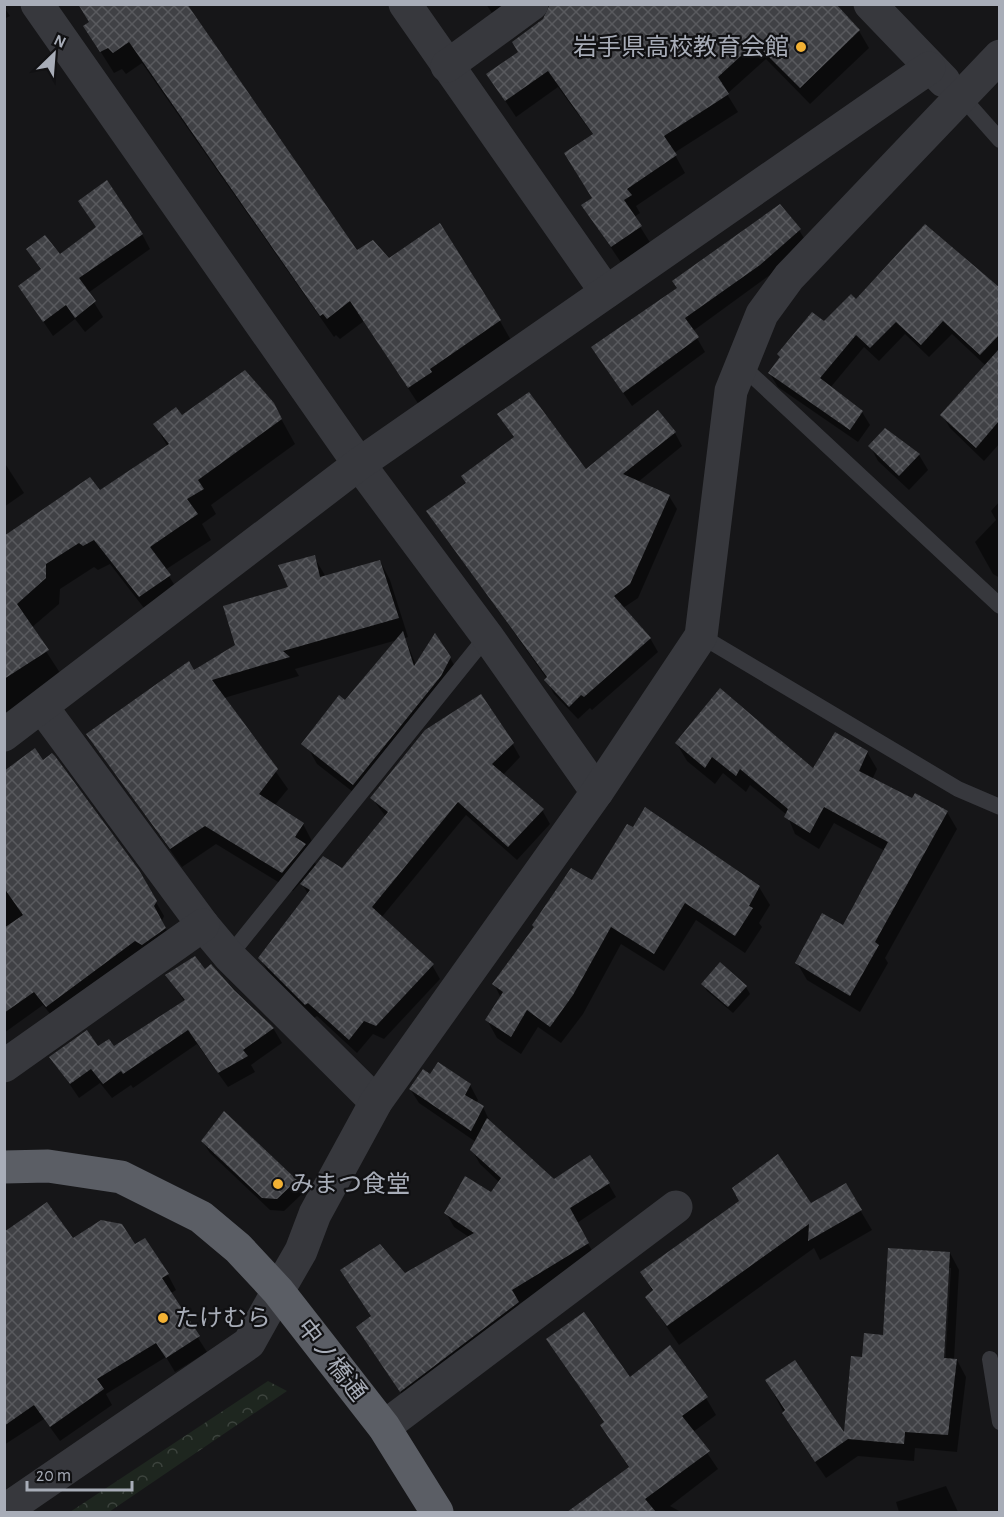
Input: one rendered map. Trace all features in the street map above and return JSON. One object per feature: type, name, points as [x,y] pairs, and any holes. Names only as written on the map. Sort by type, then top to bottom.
[{"type":"highway","name":"中ノ橋通","points":[[4,1167],[48,1166],[121,1177],[201,1217],[238,1248],[278,1292],[384,1426],[437,1512]]},
{"type":"street","points":[[37,4],[359,464],[487,636],[597,792]]},
{"type":"street","points":[[405,4],[606,292]]},
{"type":"street","points":[[447,66],[532,4]]},
{"type":"street","points":[[870,4],[928,68],[961,96]]},
{"type":"street","points":[[4,1511],[249,1343],[301,1251],[315,1214],[376,1102],[597,792],[701,636],[731,392],[762,314],[789,277],[999,56]]},
{"type":"street","points":[[4,735],[359,464],[928,68]]},
{"type":"street","points":[[42,707],[203,926],[229,956],[376,1102]]},
{"type":"street","points":[[4,1066],[203,926]]},
{"type":"street","points":[[384,1426],[676,1207]]},
{"type":"lane","points":[[961,96],[999,140]]},
{"type":"lane","points":[[741,365],[999,606]]},
{"type":"lane","points":[[229,956],[487,636]]},
{"type":"lane","points":[[701,636],[958,789],[999,807]]},
{"type":"lane","points":[[990,1359],[999,1422]]},
{"type":"green space","points":[[268,1381],[287,1391],[109,1512],[70,1512]]},
{"type":"building","points":[[78,4],[187,4],[357,250],[373,240],[389,258],[440,223],[501,320],[430,369],[432,372],[408,388],[350,301],[327,319],[323,314],[320,316],[129,42],[113,53],[108,48],[100,52],[83,26],[89,22]]},
{"type":"building","points":[[550,4],[836,4],[860,30],[800,88],[755,43],[718,77],[729,94],[664,136],[677,155],[627,189],[632,195],[624,200],[642,226],[611,247],[581,205],[592,198],[564,153],[593,134],[548,71],[505,101],[486,74],[518,52],[512,42],[543,19]]},
{"type":"building","points":[[107,180],[143,234],[79,278],[96,301],[75,318],[66,305],[43,322],[18,286],[41,269],[26,249],[45,235],[60,254],[96,227],[78,201]]},
{"type":"building","points":[[780,204],[801,229],[760,265],[685,318],[699,337],[623,393],[591,347],[677,288],[672,281]]},
{"type":"building","points":[[925,224],[999,287],[999,335],[980,355],[943,321],[921,345],[896,322],[870,348],[856,335],[820,378],[863,411],[850,430],[768,373],[780,357],[777,354],[812,312],[824,321],[851,294],[856,299]]},
{"type":"building","points":[[999,349],[999,421],[976,448],[940,415]]},
{"type":"building","points":[[245,370],[274,403],[282,419],[198,480],[204,489],[187,499],[198,514],[150,547],[171,575],[139,597],[94,540],[83,546],[79,543],[46,564],[46,578],[17,604],[49,650],[4,679],[4,536],[90,477],[100,490],[169,444],[153,424],[176,407],[182,415]]},
{"type":"building","points":[[529,392],[586,469],[658,410],[676,432],[623,474],[670,495],[630,584],[614,596],[651,638],[584,697],[581,695],[569,707],[544,680],[547,677],[426,511],[466,483],[461,476],[514,437],[497,414]]},
{"type":"building","points":[[885,428],[920,454],[899,476],[868,446]]},
{"type":"building","points":[[315,555],[320,577],[380,560],[399,618],[283,651],[290,657],[212,680],[278,769],[259,794],[304,823],[295,837],[306,844],[282,873],[205,826],[170,849],[86,734],[189,661],[194,670],[235,645],[223,606],[288,587],[278,565]]},
{"type":"building","points":[[403,631],[414,666],[435,633],[451,657],[441,676],[353,785],[301,744],[339,695],[345,700]]},
{"type":"building","points":[[720,688],[813,768],[835,732],[868,751],[859,771],[912,798],[915,793],[948,811],[875,942],[879,945],[850,996],[795,963],[822,913],[843,925],[888,842],[824,807],[810,833],[784,817],[788,809],[740,769],[736,776],[712,757],[705,768],[675,743]]},
{"type":"building","points":[[481,694],[514,743],[492,764],[544,809],[508,847],[458,802],[372,907],[434,964],[376,1026],[364,1021],[349,1040],[308,1003],[305,1005],[258,958],[310,890],[300,884],[323,856],[342,868],[388,812],[370,798],[425,730]]},
{"type":"building","points":[[35,748],[43,760],[52,753],[55,756],[139,870],[157,901],[154,906],[166,928],[142,945],[135,941],[46,1007],[34,992],[4,1013],[4,928],[23,915],[4,888],[4,771]]},
{"type":"building","points":[[645,807],[760,886],[749,906],[753,908],[735,936],[685,903],[654,954],[611,927],[573,995],[550,1027],[527,1010],[511,1037],[485,1020],[503,992],[492,984],[534,927],[532,925],[571,868],[592,880],[627,824],[633,827]]},
{"type":"building","points":[[195,956],[205,969],[211,964],[234,990],[274,1028],[243,1050],[248,1056],[218,1073],[188,1030],[123,1074],[121,1071],[103,1084],[91,1069],[70,1084],[49,1057],[87,1030],[98,1046],[109,1039],[114,1046],[185,1000],[165,975]]},
{"type":"building","points":[[720,962],[747,986],[728,1007],[701,984]]},
{"type":"building","points":[[438,1062],[471,1084],[465,1095],[484,1106],[471,1131],[409,1089],[423,1069],[430,1074]]},
{"type":"building","points":[[224,1111],[297,1180],[277,1199],[262,1198],[201,1141]]},
{"type":"building","points":[[487,1118],[554,1179],[590,1155],[610,1183],[570,1208],[589,1243],[512,1290],[519,1302],[400,1392],[356,1327],[371,1316],[340,1270],[380,1244],[405,1273],[474,1233],[444,1213],[465,1176],[491,1192],[501,1178],[470,1150]]},
{"type":"building","points":[[778,1154],[811,1203],[846,1183],[862,1210],[808,1241],[809,1224],[667,1326],[645,1297],[653,1290],[640,1272],[739,1201],[732,1188]]},
{"type":"building","points":[[47,1202],[73,1238],[101,1220],[122,1224],[135,1244],[145,1238],[169,1274],[162,1278],[200,1336],[166,1358],[156,1343],[97,1379],[104,1389],[50,1427],[34,1405],[4,1426],[4,1232]]},
{"type":"building","points":[[888,1248],[950,1252],[944,1358],[957,1359],[948,1435],[905,1432],[904,1444],[848,1439],[815,1462],[782,1413],[785,1410],[765,1380],[795,1360],[844,1432],[851,1356],[862,1357],[864,1333],[883,1335]]},
{"type":"building","points":[[584,1312],[630,1377],[670,1345],[708,1397],[682,1416],[710,1451],[645,1499],[656,1512],[567,1512],[629,1467],[600,1425],[604,1422],[546,1339]]},
{"type":"place","name":"岩手県高校教育会館","points":[[801,47]]},
{"type":"place","name":"みまつ食堂","points":[[278,1184]]},
{"type":"place","name":"たけむら","points":[[163,1318]]}]
